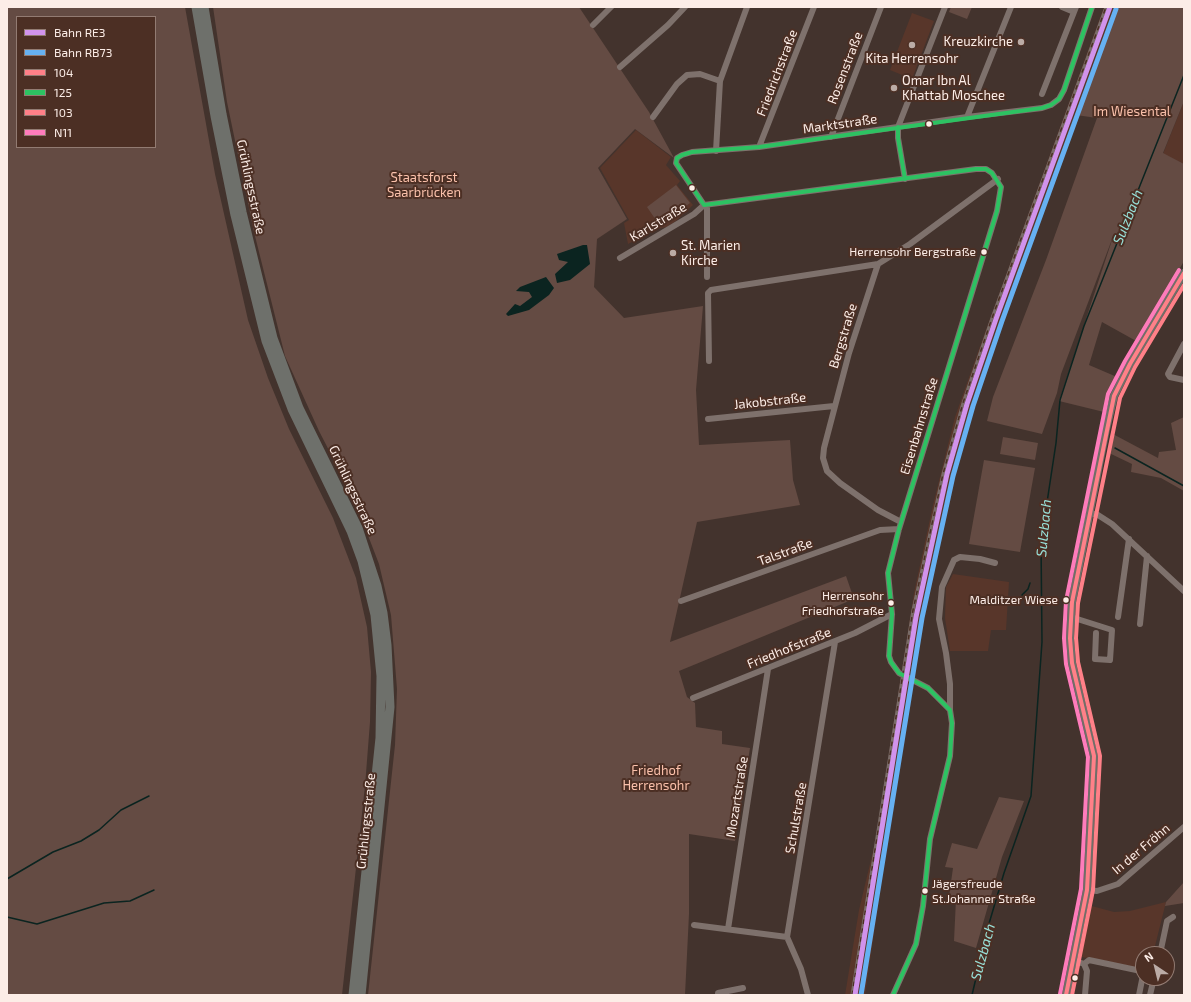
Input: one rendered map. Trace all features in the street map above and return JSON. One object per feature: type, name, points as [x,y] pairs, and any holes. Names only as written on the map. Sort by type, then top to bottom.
[{"type":"highway","points":[[196,7],[215,116],[235,215],[266,341],[292,409],[350,531],[364,568],[375,615],[380,646],[380,738],[353,995]]},
{"type":"highway","name":"Grühlingsstraße","points":[[204,7],[222,114],[239,197],[273,338],[299,408],[358,528],[373,572],[383,614],[389,668],[390,707],[361,995]]},
{"type":"main road","points":[[1066,995],[1088,890],[1094,756],[1074,674],[1070,638],[1071,617],[1106,429],[1114,396],[1130,364],[1184,273]]},
{"type":"street","points":[[593,26],[612,7]]},
{"type":"street","points":[[620,67],[668,25],[685,7]]},
{"type":"street","points":[[716,151],[720,81],[747,7]]},
{"type":"street","name":"Friedrichstraße","points":[[759,147],[814,7]]},
{"type":"street","name":"Rosenstraße","points":[[831,137],[880,7]]},
{"type":"street","points":[[904,179],[898,138],[898,127],[945,7]]},
{"type":"street","points":[[967,117],[1010,7]]},
{"type":"street","points":[[1042,94],[1075,9],[1062,7]]},
{"type":"street","name":"Marktstraße","points":[[706,206],[676,163],[677,158],[692,152],[759,147],[967,117],[1042,108],[1051,105],[1059,99],[1075,61],[1092,7]]},
{"type":"street","points":[[654,117],[677,84],[687,75],[700,74],[720,81]]},
{"type":"street","name":"Karlstraße","points":[[620,258],[706,206],[986,169],[998,180],[1002,187]]},
{"type":"street","points":[[709,361],[708,293],[711,290],[878,264],[910,244],[998,180]]},
{"type":"street","name":"Eisenbahnstraße","points":[[950,710],[928,688],[899,673],[890,662],[889,656],[892,614],[888,574],[898,529],[997,211],[1002,187]]},
{"type":"street","name":"Karlstraße","points":[[706,206],[707,277]]},
{"type":"street","name":"Bergstraße","points":[[878,264],[849,353],[834,406],[823,458],[827,471],[840,483],[878,510],[901,522]]},
{"type":"street","points":[[1184,344],[1168,371],[1170,377],[1184,380]]},
{"type":"street","name":"Jakobstraße","points":[[708,419],[834,406]]},
{"type":"street","points":[[1090,513],[1106,519],[1184,591]]},
{"type":"street","name":"Talstraße","points":[[681,601],[880,530],[898,529]]},
{"type":"street","points":[[1118,617],[1129,539]]},
{"type":"street","points":[[1140,624],[1147,556]]},
{"type":"street","points":[[893,995],[916,944],[923,906],[930,839],[950,756],[952,730],[950,684],[946,653],[939,619],[942,588],[954,560],[960,557],[980,559],[995,563]]},
{"type":"street","name":"Friedhofstraße","points":[[693,698],[835,642],[892,614]]},
{"type":"street","points":[[1071,617],[1112,630],[1110,660],[1095,659],[1096,632]]},
{"type":"street","name":"Schulstraße","points":[[787,937],[835,642]]},
{"type":"street","name":"Mozartstraße","points":[[728,929],[768,669]]},
{"type":"street","name":"In der Fröhn","points":[[1088,890],[1097,890],[1118,884],[1184,827]]},
{"type":"street","points":[[1162,946],[1167,921],[1173,916]]},
{"type":"street","points":[[694,925],[787,937],[808,995]]},
{"type":"street","points":[[1074,960],[1084,964],[1088,975],[1084,992],[1085,995]]},
{"type":"street","points":[[1084,964],[1089,960],[1141,971],[1143,975],[1139,995]]},
{"type":"street","points":[[718,995],[718,993],[743,988]]},
{"type":"shaded area","points":[[1104,7],[1117,7],[1076,115],[988,361],[955,470],[921,619],[912,671],[865,995],[845,995],[859,910],[875,843],[914,593],[933,505],[955,417]]},
{"type":"shaded area","name":"Kita Herrensohr","points":[[912,13],[934,21],[912,79],[890,70]]},
{"type":"shaded area","points":[[1184,101],[1184,164],[1163,154]]},
{"type":"shaded area","points":[[636,130],[671,157],[666,165],[680,181],[677,185],[693,205],[676,221],[667,227],[657,229],[628,244],[624,223],[629,220],[600,168]]},
{"type":"shaded area","points":[[953,574],[1009,582],[1006,630],[991,630],[988,651],[950,651],[945,618],[946,587]]},
{"type":"shaded area","points":[[1166,902],[1155,946],[1135,946],[1135,968],[1077,956],[1088,905],[1114,912],[1130,911]]},
{"type":"green space","points":[[7,7],[185,7],[215,174],[248,320],[268,378],[289,429],[333,518],[356,578],[367,627],[371,672],[370,722],[365,786],[342,995],[7,995]]},
{"type":"green space","name":"Staatsforst Saarbrücken","points":[[213,7],[579,7],[649,112],[674,158],[635,129],[598,168],[627,219],[597,239],[594,287],[624,318],[703,306],[696,390],[699,445],[790,440],[793,480],[800,505],[697,522],[670,642],[846,576],[854,599],[679,671],[687,697],[695,703],[696,727],[722,731],[722,744],[750,748],[735,841],[689,834],[689,914],[685,995],[368,995],[395,745],[397,689],[391,615],[379,564],[354,499],[319,431],[285,356],[254,232],[227,102]]},
{"type":"green space","points":[[951,7],[972,7],[967,19],[949,12]]},
{"type":"green space","name":"Im Wiesental","points":[[1117,7],[1184,7],[1184,101],[1163,153],[1184,164],[1184,261],[1138,342],[1102,322],[1089,365],[1117,377],[1109,395],[1104,412],[1059,401],[1114,234],[1061,374],[1057,393],[1042,434],[987,421],[993,397],[1046,260],[1097,118],[1076,115]]},
{"type":"green space","points":[[676,185],[690,203],[660,226],[647,207]]},
{"type":"green space","points":[[1184,417],[1184,491],[1161,478],[1131,472],[1132,464],[1107,452],[1111,433],[1158,458],[1159,452],[1176,450],[1171,423]]},
{"type":"green space","points":[[1003,437],[1038,443],[1035,460],[1000,454]]},
{"type":"green space","points":[[984,460],[1035,468],[1020,552],[969,544]]},
{"type":"green space","points":[[999,797],[1024,801],[1002,857],[976,948],[954,941],[956,899],[949,896],[953,868],[945,867],[952,843],[977,849]]},
{"type":"green space","points":[[1184,882],[1184,903],[1165,906],[1166,902]]},
{"type":"water","points":[[587,245],[590,264],[570,280],[557,283],[555,274],[568,262],[559,260],[557,254]]},
{"type":"water","points":[[546,277],[554,288],[549,295],[529,310],[508,316],[506,314],[515,304],[520,306],[532,297],[529,292],[516,291],[520,287]]},
{"type":"waterway","name":"Sulzbach","points":[[972,995],[988,927],[1004,873],[1031,796],[1042,642],[1041,542],[1056,443],[1060,400],[1084,326],[1184,75]]},
{"type":"waterway","points":[[1115,448],[1184,486]]},
{"type":"waterway","points":[[1022,595],[1028,589],[1030,583]]},
{"type":"waterway","points":[[7,879],[53,852],[81,841],[99,830],[121,810],[149,796]]},
{"type":"waterway","points":[[7,917],[37,924],[104,903],[130,901],[154,890]]},
{"type":"railway","points":[[852,995],[913,610],[943,474],[963,403],[992,318],[1106,7]]},
{"type":"rail line","name":"RE3","points":[[855,995],[916,617],[947,474],[967,404],[996,319],[1110,7]]},
{"type":"rail line","name":"RB73","points":[[861,995],[922,618],[953,476],[973,406],[1002,321],[1116,9]]},
{"type":"transit line","name":"125","points":[[704,205],[676,163],[677,158],[682,155],[692,152],[759,147],[1042,108],[1051,105],[1059,99],[1064,90],[1092,7]]},
{"type":"transit line","name":"125","points":[[898,127],[898,138],[905,179]]},
{"type":"transit line","name":"125","points":[[704,205],[976,169],[986,169],[992,173],[1001,187]]},
{"type":"transit line","name":"125","points":[[893,995],[916,944],[923,906],[930,839],[950,756],[952,723],[950,710],[928,688],[899,673],[891,662],[889,656],[892,614],[888,573],[899,529],[997,211],[1001,187]]},
{"type":"transit line","name":"N11","points":[[1060,994],[1081,889],[1088,757],[1066,664],[1064,638],[1066,601],[1108,394],[1125,361],[1179,270]]},
{"type":"transit line","name":"104","points":[[1066,995],[1087,890],[1094,756],[1072,663],[1070,638],[1072,602],[1114,396],[1130,364],[1184,273]]},
{"type":"transit line","name":"103","points":[[1072,995],[1093,890],[1100,756],[1078,662],[1076,638],[1078,603],[1120,398],[1135,367],[1184,285]]},
{"type":"place","name":"Kreuzkirche","points":[[1021,42]]},
{"type":"place","name":"Kita Herrensohr","points":[[912,45]]},
{"type":"place","name":"Omar Ibn Al Khattab Moschee","points":[[894,88]]},
{"type":"place","name":"Herrensohr Bergstraße","points":[[984,252]]},
{"type":"place","name":"St. Marien Kirche","points":[[673,253]]},
{"type":"place","name":"Malditzer Wiese","points":[[1066,600]]},
{"type":"place","name":"Herrensohr Friedhofstraße","points":[[891,603]]},
{"type":"place","name":"Jägersfreude St.Johanner Straße","points":[[925,891]]},
{"type":"park label","name":"Friedhof Herrensohr","points":[[656,778]]}]
